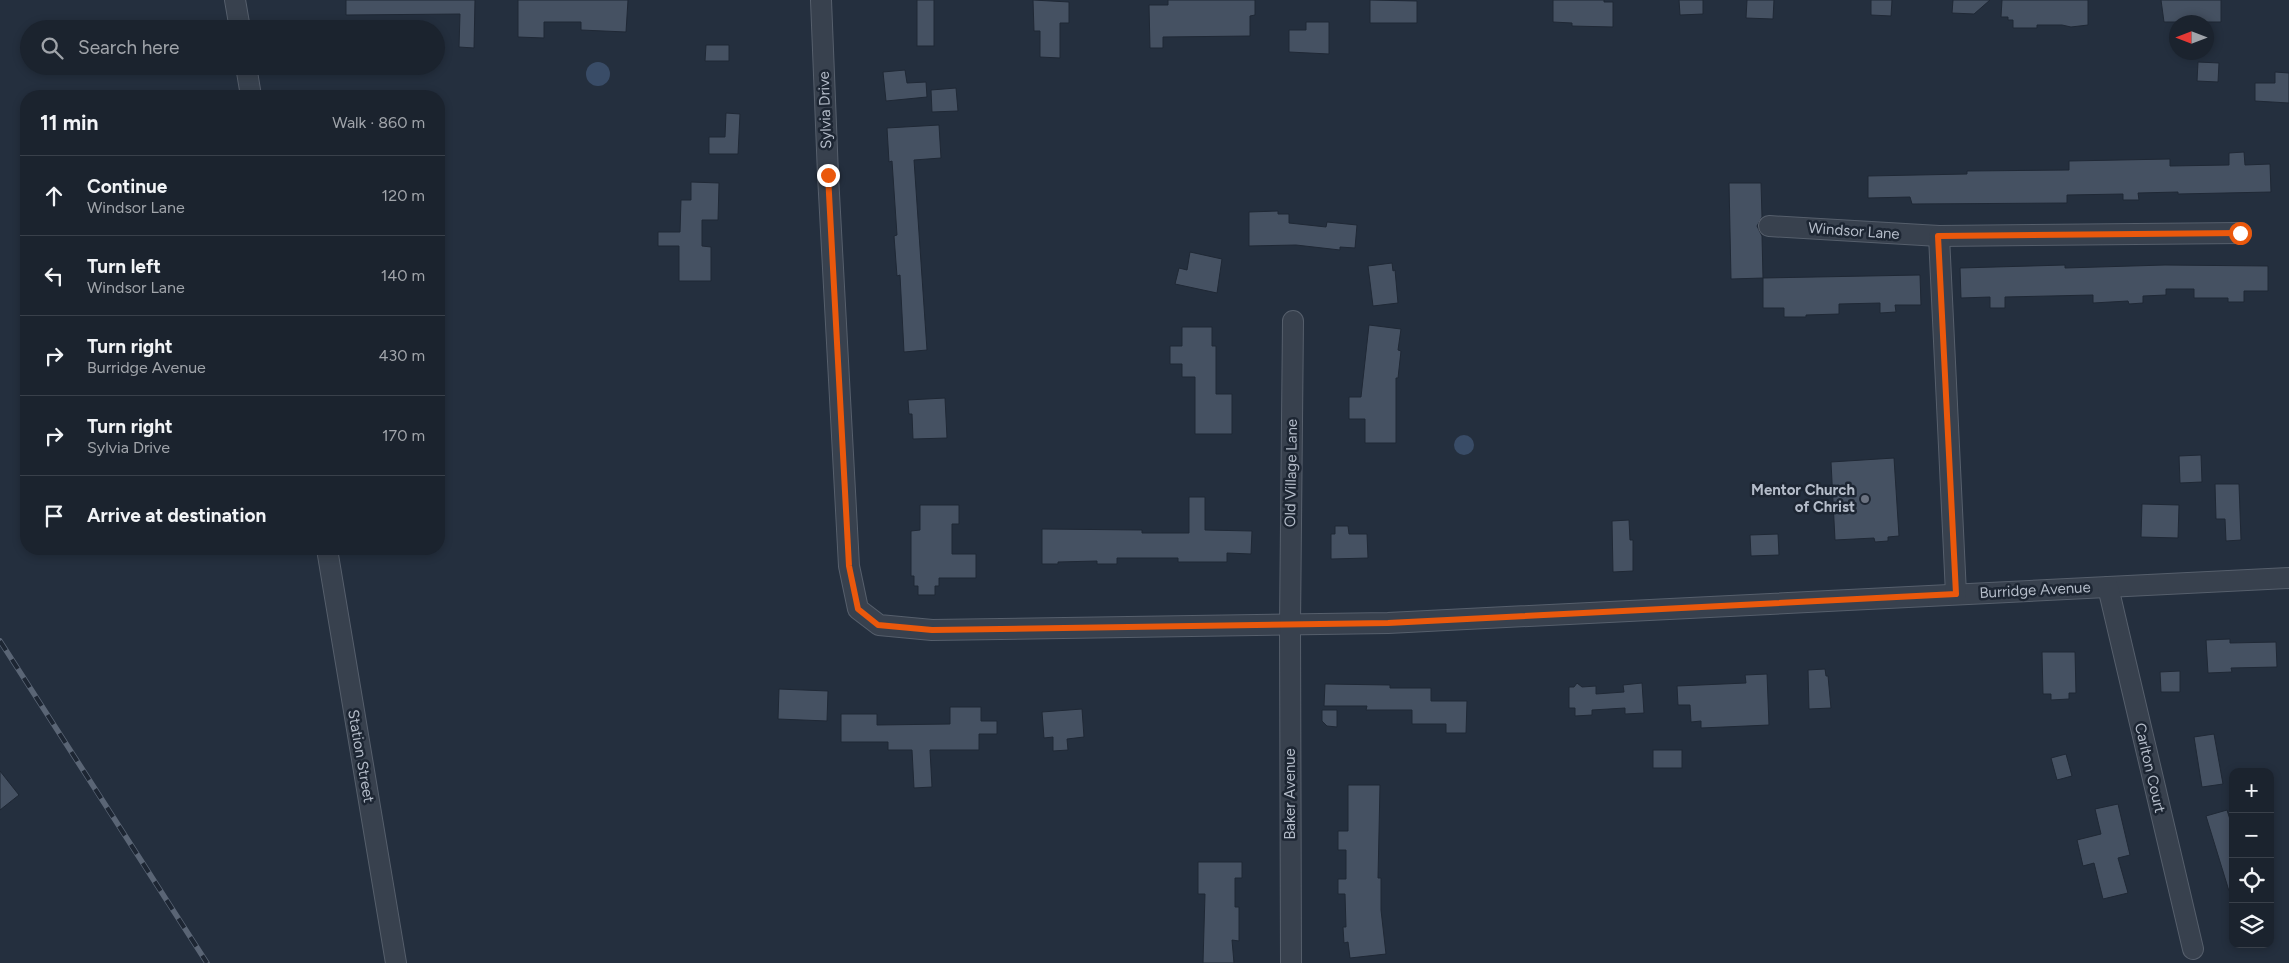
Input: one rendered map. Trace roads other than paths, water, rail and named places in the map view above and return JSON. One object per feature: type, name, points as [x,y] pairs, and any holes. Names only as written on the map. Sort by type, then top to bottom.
[{"type":"street","points":[[235,0],[238,20]]},
{"type":"street","name":"Sylvia Drive","points":[[821,0],[826,132],[849,566],[858,609]]},
{"type":"street","points":[[248,75],[250,90]]},
{"type":"street","name":"Windsor Lane","points":[[1769,226],[1938,236],[2240,233]]},
{"type":"street","points":[[1938,236],[1956,594]]},
{"type":"street","name":"Old Village Lane","points":[[1290,625],[1293,321]]},
{"type":"street","name":"Station Street","points":[[328,555],[396,963]]},
{"type":"street","name":"Burridge Avenue","points":[[858,609],[878,625],[932,630],[1388,623],[2289,578]]},
{"type":"street","name":"Carlton Court","points":[[2108,587],[2193,948]]},
{"type":"street","name":"Baker Avenue","points":[[1290,625],[1291,963]]},
{"type":"water","points":[[598,62],[603,63],[609,69],[609,79],[603,85],[598,86],[593,85],[587,79],[586,74],[587,69],[593,63]]},
{"type":"water","points":[[1464,435],[1471,438],[1474,445],[1471,452],[1464,455],[1457,452],[1454,445],[1457,438]]},
{"type":"railway","points":[[0,641],[207,963]]},
{"type":"place","name":"Mentor Church of Christ","points":[[1865,499]]}]
